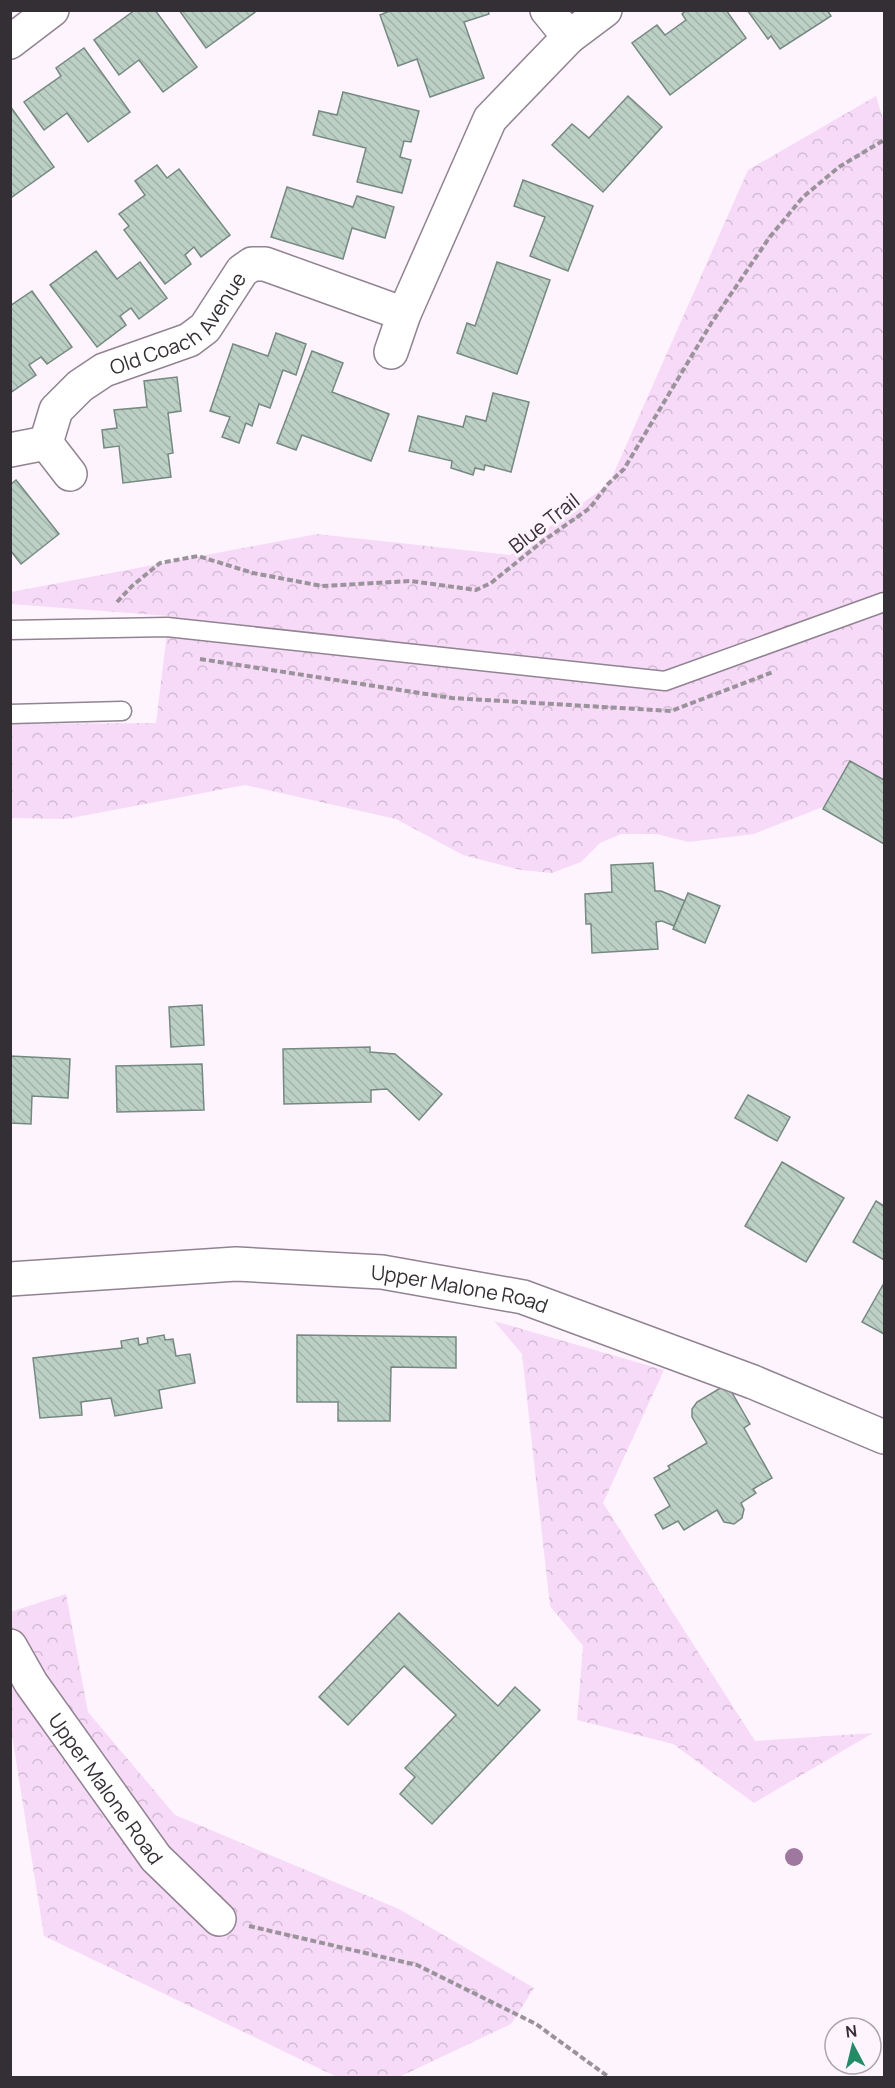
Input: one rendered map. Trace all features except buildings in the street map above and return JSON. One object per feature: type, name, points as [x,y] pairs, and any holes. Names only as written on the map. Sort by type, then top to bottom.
[{"type":"street","points":[[10,42],[52,10]]},
{"type":"street","points":[[547,10],[569,37]]},
{"type":"street","points":[[392,352],[404,314],[490,119],[569,37],[605,10]]},
{"type":"street","name":"Old Coach Avenue","points":[[45,443],[56,410],[80,386],[104,370],[189,340],[198,334],[205,328],[242,271],[252,264],[265,264],[404,314]]},
{"type":"street","points":[[10,450],[45,443],[70,474]]},
{"type":"street","name":"Upper Malone Road","points":[[10,1279],[236,1264],[382,1272],[523,1296],[753,1382],[885,1437]]},
{"type":"street","name":"Upper Malone Road","points":[[10,1646],[32,1683],[156,1858],[219,1919]]},
{"type":"lane","points":[[10,630],[167,627],[665,681],[885,602]]},
{"type":"lane","points":[[10,714],[122,711]]},
{"type":"path","name":"Blue Trail","points":[[115,604],[132,586],[160,564],[198,556],[253,573],[322,586],[411,581],[476,590],[491,583],[590,507],[624,469],[712,322],[769,238],[812,189],[839,167],[885,140]]},
{"type":"path","points":[[219,1919],[417,1965],[536,2024],[610,2078]]},
{"type":"green space","points":[[876,96],[884,122],[884,783],[754,834],[688,842],[656,834],[621,834],[600,843],[581,862],[552,873],[521,870],[463,855],[396,819],[245,785],[66,819],[11,818],[11,724],[156,723],[169,616],[11,604],[11,592],[317,534],[510,555],[609,484],[748,170]]},
{"type":"green space","points":[[494,1321],[664,1370],[603,1503],[755,1741],[873,1733],[754,1803],[673,1744],[577,1720],[583,1646],[550,1606],[522,1354]]},
{"type":"green space","points":[[66,1594],[88,1712],[175,1815],[399,1909],[534,1988],[511,2024],[399,2077],[337,2077],[44,1936],[11,1729],[10,1612]]}]
